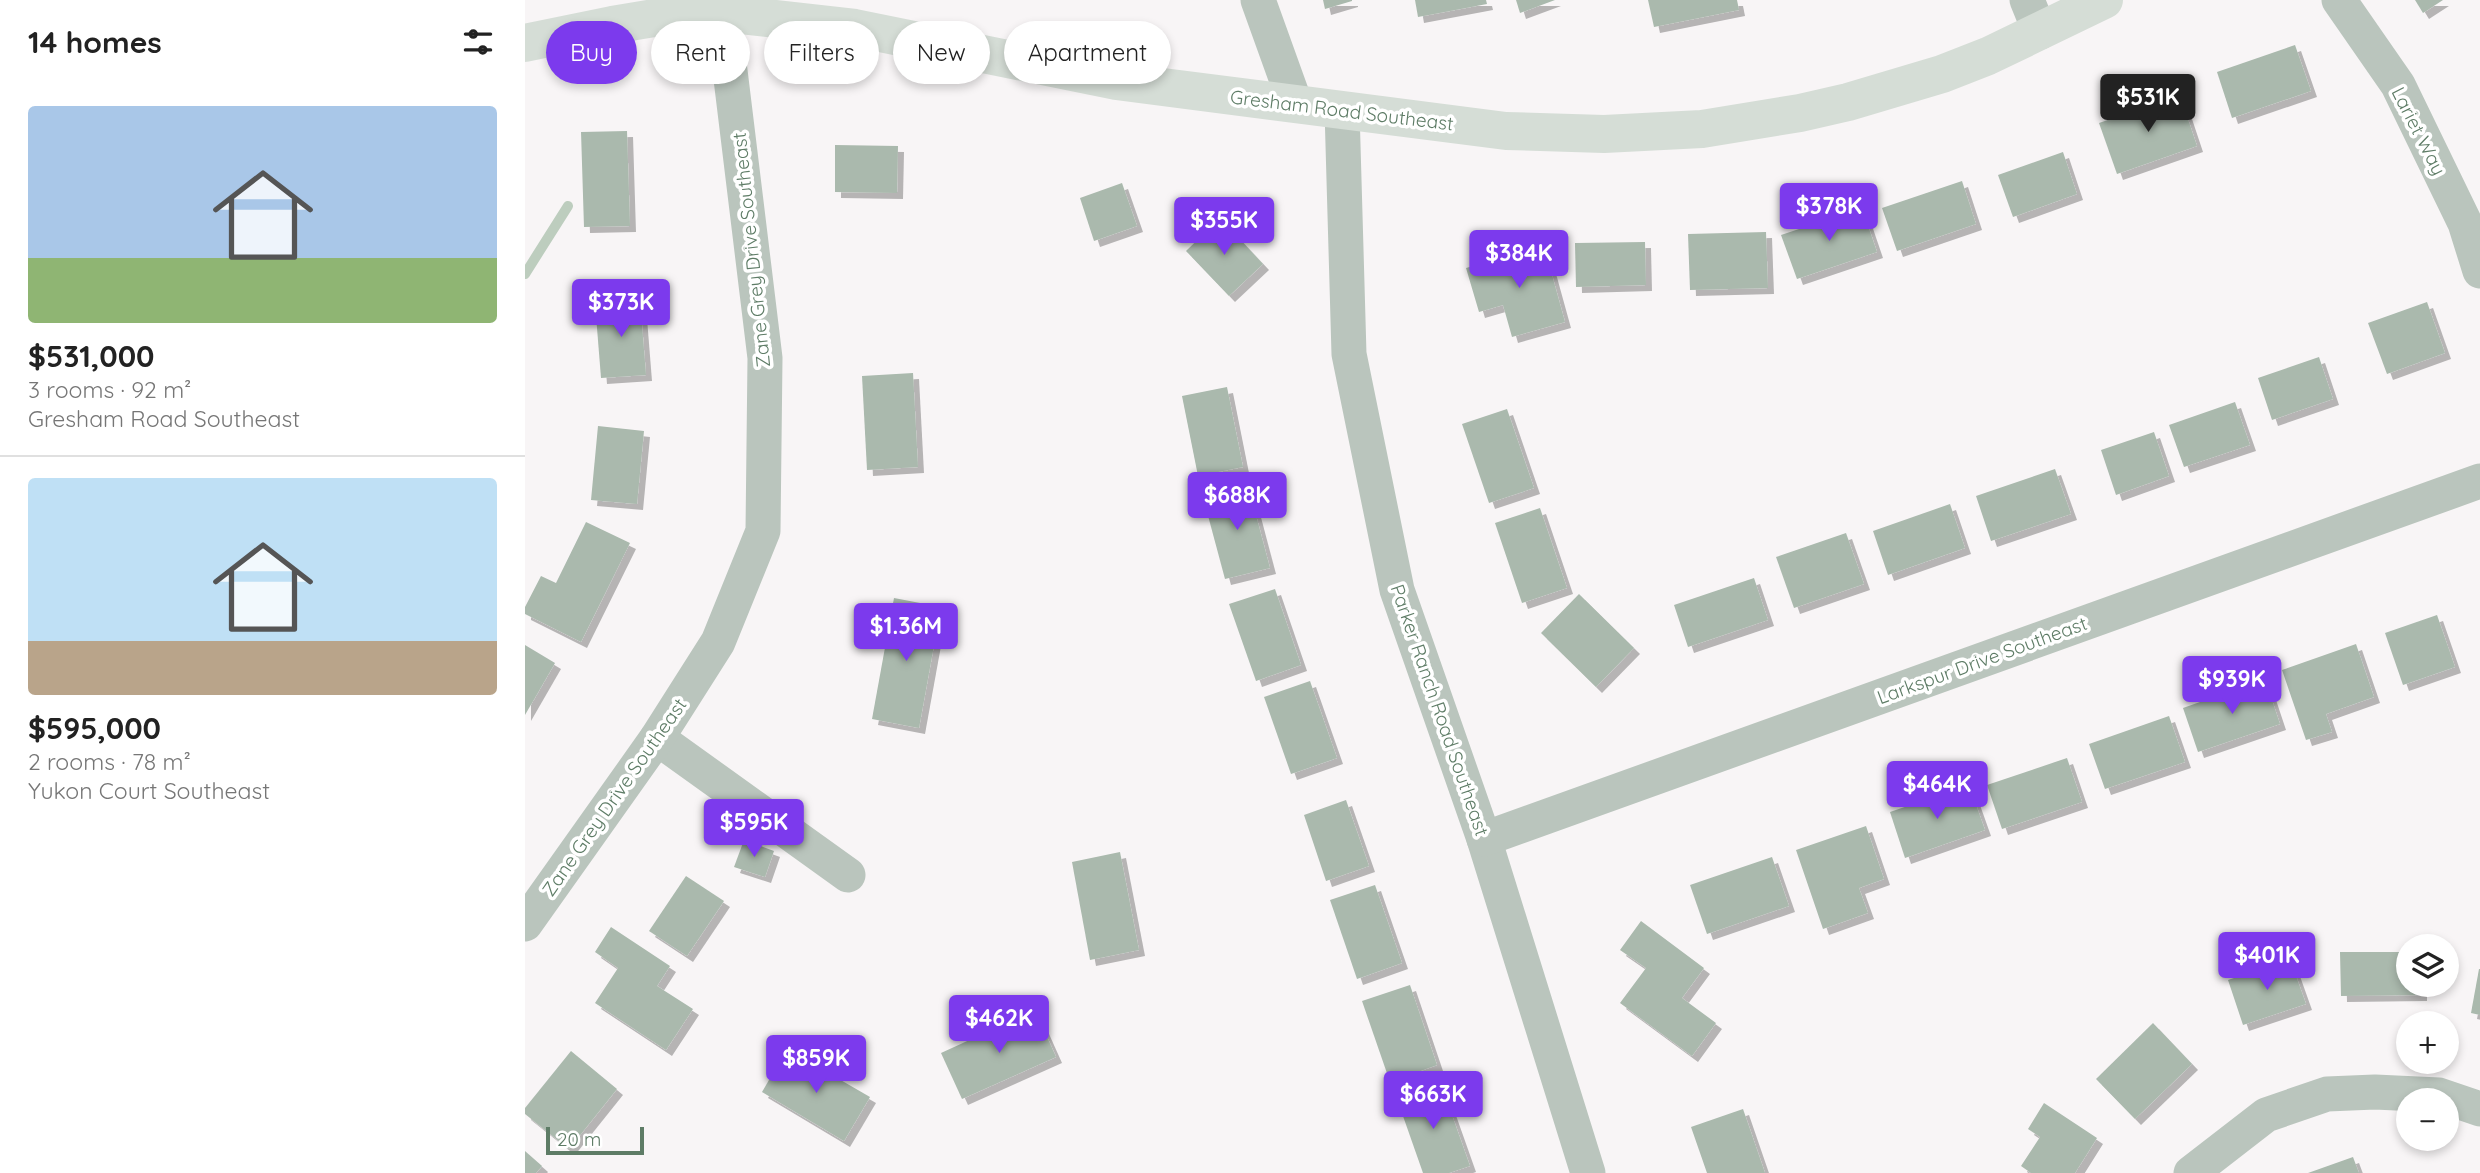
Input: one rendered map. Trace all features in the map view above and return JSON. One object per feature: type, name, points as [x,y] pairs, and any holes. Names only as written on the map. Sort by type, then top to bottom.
[{"type":"street","points":[[1258,0],[1295,103]]},
{"type":"street","name":"Gresham Road Southeast","points":[[525,43],[612,24],[666,16],[723,13],[855,28],[1116,81],[1506,131],[1604,134],[1702,129],[1848,102],[1942,74],[1988,56],[2034,16],[2104,0]]},
{"type":"street","name":"Lariet Way","points":[[2339,0],[2398,85],[2465,223],[2480,271]]},
{"type":"street","name":"Zane Grey Drive Southeast","points":[[525,924],[657,737],[718,642],[763,530],[765,359],[723,13]]},
{"type":"street","name":"Parker Ranch Road Southeast","points":[[1342,110],[1349,354],[1397,590],[1484,839],[1588,1173]]},
{"type":"street","name":"Larkspur Drive Southeast","points":[[1484,839],[2480,481]]},
{"type":"street","points":[[657,737],[848,875]]},
{"type":"street","points":[[2191,1173],[2266,1115],[2327,1094],[2375,1092],[2439,1095],[2480,1109]]},
{"type":"building","points":[[1323,0],[1352,0],[1352,1],[1325,9]]},
{"type":"building","points":[[1415,0],[1486,0],[1487,4],[1418,17]]},
{"type":"building","points":[[1516,0],[1555,0],[1520,13]]},
{"type":"building","points":[[1648,0],[1737,0],[1739,10],[1654,27]]},
{"type":"building","points":[[2415,0],[2443,0],[2423,13]]},
{"type":"building","points":[[2295,45],[2311,91],[2232,118],[2217,72]]},
{"type":"building","points":[[2180,95],[2197,146],[2117,174],[2099,123]]},
{"type":"building","points":[[627,131],[630,226],[584,227],[581,132]]},
{"type":"building","points":[[835,145],[898,146],[897,193],[835,192]]},
{"type":"building","points":[[2063,152],[2077,194],[2013,217],[1998,175]]},
{"type":"building","points":[[1962,181],[1976,224],[1897,251],[1882,208]]},
{"type":"building","points":[[1122,183],[1137,226],[1094,241],[1080,198]]},
{"type":"building","points":[[1862,208],[1877,252],[1797,279],[1781,235]]},
{"type":"building","points":[[1220,218],[1263,264],[1229,296],[1186,251]]},
{"type":"building","points":[[1766,232],[1768,288],[1690,290],[1688,234]]},
{"type":"building","points":[[1645,242],[1646,285],[1576,287],[1575,243]]},
{"type":"building","points":[[1544,246],[1565,322],[1512,337],[1503,305],[1479,312],[1466,268]]},
{"type":"building","points":[[640,300],[646,375],[601,378],[595,303]]},
{"type":"building","points":[[2427,302],[2445,353],[2387,374],[2368,323]]},
{"type":"building","points":[[2319,357],[2333,399],[2272,420],[2258,378]]},
{"type":"building","points":[[913,373],[918,467],[867,470],[862,376]]},
{"type":"building","points":[[1227,387],[1243,467],[1198,476],[1182,396]]},
{"type":"building","points":[[2235,402],[2250,445],[2184,467],[2169,425]]},
{"type":"building","points":[[1507,409],[1534,488],[1489,503],[1462,424]]},
{"type":"building","points":[[598,426],[644,431],[637,504],[591,500]]},
{"type":"building","points":[[2154,432],[2169,476],[2116,495],[2101,450]]},
{"type":"building","points":[[2055,469],[2071,514],[1991,541],[1976,496]]},
{"type":"building","points":[[1248,485],[1270,568],[1225,579],[1203,497]]},
{"type":"building","points":[[1950,504],[1965,548],[1888,575],[1873,531]]},
{"type":"building","points":[[1540,508],[1567,588],[1522,603],[1495,523]]},
{"type":"building","points":[[586,522],[630,543],[581,642],[525,614],[525,607],[541,576],[556,583]]},
{"type":"building","points":[[1846,533],[1864,584],[1794,608],[1776,557]]},
{"type":"building","points":[[1754,578],[1768,620],[1688,647],[1674,605]]},
{"type":"building","points":[[1275,589],[1301,665],[1256,681],[1229,604]]},
{"type":"building","points":[[1579,594],[1634,648],[1596,687],[1541,633]]},
{"type":"building","points":[[894,598],[941,607],[919,728],[872,719]]},
{"type":"building","points":[[2437,615],[2455,667],[2403,685],[2385,633]]},
{"type":"building","points":[[2356,644],[2374,697],[2326,714],[2332,732],[2306,740],[2282,670]]},
{"type":"building","points":[[525,645],[555,663],[525,715]]},
{"type":"building","points":[[2265,679],[2280,724],[2198,752],[2183,708]]},
{"type":"building","points":[[1310,681],[1337,758],[1291,774],[1264,697]]},
{"type":"building","points":[[2169,716],[2185,762],[2105,789],[2089,744]]},
{"type":"building","points":[[2067,758],[2082,802],[2002,829],[1987,785]]},
{"type":"building","points":[[1969,785],[1985,830],[1905,858],[1890,812]]},
{"type":"building","points":[[1346,800],[1369,866],[1326,881],[1304,815]]},
{"type":"building","points":[[1866,826],[1884,879],[1859,888],[1868,913],[1823,929],[1796,850]]},
{"type":"building","points":[[744,840],[774,851],[765,877],[734,867]]},
{"type":"building","points":[[1120,852],[1139,950],[1090,960],[1072,862]]},
{"type":"building","points":[[1772,857],[1789,906],[1707,934],[1690,885]]},
{"type":"building","points":[[686,876],[724,901],[687,956],[649,931]]},
{"type":"building","points":[[1375,885],[1402,963],[1357,979],[1330,900]]},
{"type":"building","points":[[1641,921],[1704,968],[1682,998],[1716,1023],[1692,1056],[1620,1003],[1646,968],[1620,950]]},
{"type":"building","points":[[611,927],[670,966],[657,986],[693,1009],[666,1050],[595,1003],[618,968],[595,952]]},
{"type":"building","points":[[2340,952],[2396,952],[2396,995],[2341,996]]},
{"type":"building","points":[[2290,959],[2306,1004],[2243,1025],[2228,980]]},
{"type":"building","points":[[2480,969],[2480,1015],[2471,1013]]},
{"type":"building","points":[[1410,985],[1437,1065],[1390,1082],[1362,1001]]},
{"type":"building","points":[[1035,1010],[1056,1057],[962,1099],[941,1053]]},
{"type":"building","points":[[2153,1023],[2192,1064],[2135,1119],[2096,1079]]},
{"type":"building","points":[[787,1049],[870,1097],[844,1141],[762,1092]]},
{"type":"building","points":[[571,1051],[617,1089],[569,1149],[525,1114],[525,1108]]},
{"type":"building","points":[[1441,1084],[1470,1166],[1449,1173],[1423,1173],[1397,1099]]},
{"type":"building","points":[[2044,1103],[2097,1138],[2075,1173],[2031,1173],[2021,1166],[2040,1137],[2028,1129]]},
{"type":"building","points":[[1743,1109],[1765,1173],[1707,1173],[1691,1127]]},
{"type":"building","points":[[525,1151],[542,1166],[536,1173],[525,1173]]},
{"type":"building","points":[[2353,1157],[2359,1173],[2308,1173]]},
{"type":"waterway","points":[[525,274],[568,206]]}]
